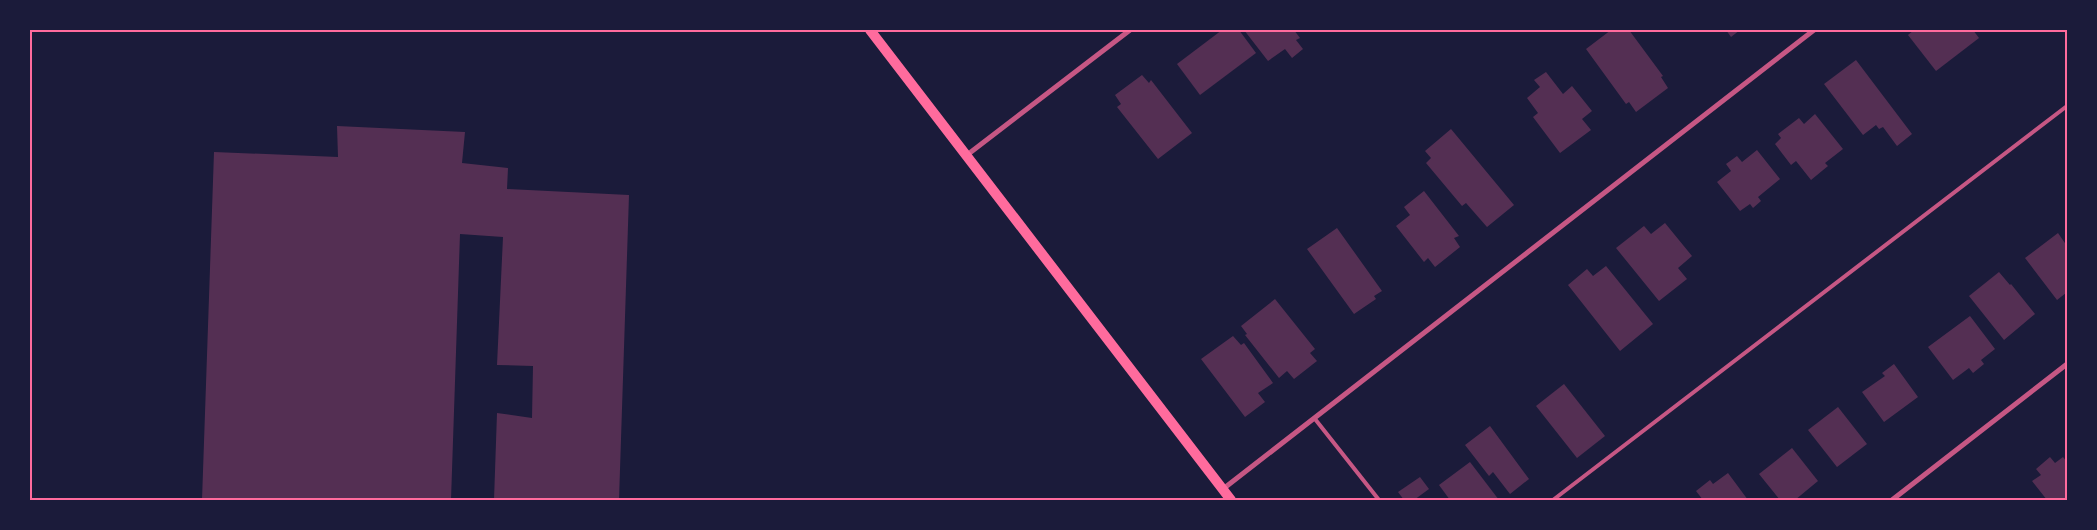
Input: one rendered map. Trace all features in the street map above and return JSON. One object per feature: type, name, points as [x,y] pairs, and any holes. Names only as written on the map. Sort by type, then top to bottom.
[{"type":"main road","points":[[870,30],[1230,500]]},
{"type":"street","points":[[966,155],[1130,30]]},
{"type":"street","points":[[1223,490],[1814,30]]},
{"type":"street","points":[[1892,500],[2067,364]]},
{"type":"lane","points":[[1553,500],[1560,498],[2067,106]]},
{"type":"lane","points":[[1315,419],[1379,500]]},
{"type":"building","points":[[1222,30],[1239,30],[1256,53],[1200,95],[1177,64]]},
{"type":"building","points":[[1244,30],[1294,30],[1300,38],[1296,40],[1303,49],[1292,58],[1285,49],[1268,61]]},
{"type":"building","points":[[1611,30],[1616,32],[1619,30],[1629,30],[1663,76],[1661,77],[1668,88],[1636,112],[1629,102],[1626,104],[1586,49]]},
{"type":"building","points":[[1726,30],[1740,30],[1731,37]]},
{"type":"building","points":[[1914,30],[1973,30],[1979,38],[1936,71],[1908,35]]},
{"type":"building","points":[[1856,60],[1912,134],[1897,146],[1883,127],[1879,129],[1876,125],[1863,135],[1824,84]]},
{"type":"building","points":[[1546,72],[1563,94],[1572,86],[1592,111],[1582,119],[1591,130],[1560,153],[1533,117],[1538,113],[1527,98],[1540,87],[1534,80]]},
{"type":"building","points":[[1142,75],[1149,83],[1151,80],[1192,133],[1158,159],[1117,107],[1121,104],[1115,95]]},
{"type":"building","points":[[1815,114],[1843,149],[1825,163],[1828,166],[1811,180],[1796,161],[1791,165],[1775,144],[1781,138],[1778,134],[1799,118],[1804,124]]},
{"type":"building","points":[[337,126],[465,132],[462,163],[508,168],[507,189],[629,195],[619,500],[494,500],[497,413],[532,418],[533,366],[497,365],[503,237],[460,234],[451,500],[202,500],[214,152],[338,157]]},
{"type":"building","points":[[1451,129],[1514,205],[1487,227],[1466,203],[1462,206],[1426,163],[1431,158],[1425,151]]},
{"type":"building","points":[[1757,150],[1780,179],[1758,197],[1761,201],[1753,208],[1750,204],[1740,211],[1717,182],[1731,171],[1726,164],[1737,156],[1742,162]]},
{"type":"building","points":[[1424,191],[1459,236],[1454,238],[1460,247],[1435,267],[1428,258],[1424,262],[1396,226],[1410,215],[1404,207]]},
{"type":"building","points":[[1665,223],[1692,256],[1678,268],[1687,279],[1659,301],[1616,248],[1644,226],[1651,234]]},
{"type":"building","points":[[1337,228],[1382,291],[1374,296],[1376,299],[1354,314],[1307,249]]},
{"type":"building","points":[[2058,233],[2067,246],[2067,295],[2066,293],[2057,300],[2025,258]]},
{"type":"building","points":[[1606,266],[1653,324],[1620,351],[1568,285],[1587,269],[1593,276]]},
{"type":"building","points":[[1999,272],[2035,314],[2004,340],[1969,296]]},
{"type":"building","points":[[1275,299],[1315,349],[1310,353],[1317,361],[1294,379],[1287,371],[1279,378],[1245,335],[1247,334],[1241,326]]},
{"type":"building","points":[[1970,316],[1995,349],[1981,360],[1984,364],[1973,373],[1969,368],[1953,380],[1928,347]]},
{"type":"building","points":[[1233,336],[1241,345],[1244,343],[1273,383],[1258,393],[1265,402],[1245,417],[1201,359]]},
{"type":"building","points":[[1894,364],[1918,397],[1884,422],[1862,392],[1885,376],[1882,373]]},
{"type":"building","points":[[1564,384],[1605,436],[1577,458],[1536,406]]},
{"type":"building","points":[[1838,407],[1867,444],[1837,467],[1808,430]]},
{"type":"building","points":[[1490,426],[1529,479],[1510,494],[1493,472],[1489,476],[1465,445]]},
{"type":"building","points":[[1792,448],[1818,481],[1795,500],[1780,500],[1759,474]]},
{"type":"building","points":[[2050,457],[2055,463],[2063,457],[2067,462],[2067,500],[2047,500],[2032,481],[2041,475],[2036,469]]},
{"type":"building","points":[[1470,462],[1499,500],[1450,500],[1439,485]]},
{"type":"building","points":[[1728,473],[1748,500],[1703,500],[1696,491],[1710,480],[1713,484]]},
{"type":"building","points":[[1420,477],[1429,489],[1414,500],[1404,500],[1398,492]]}]
